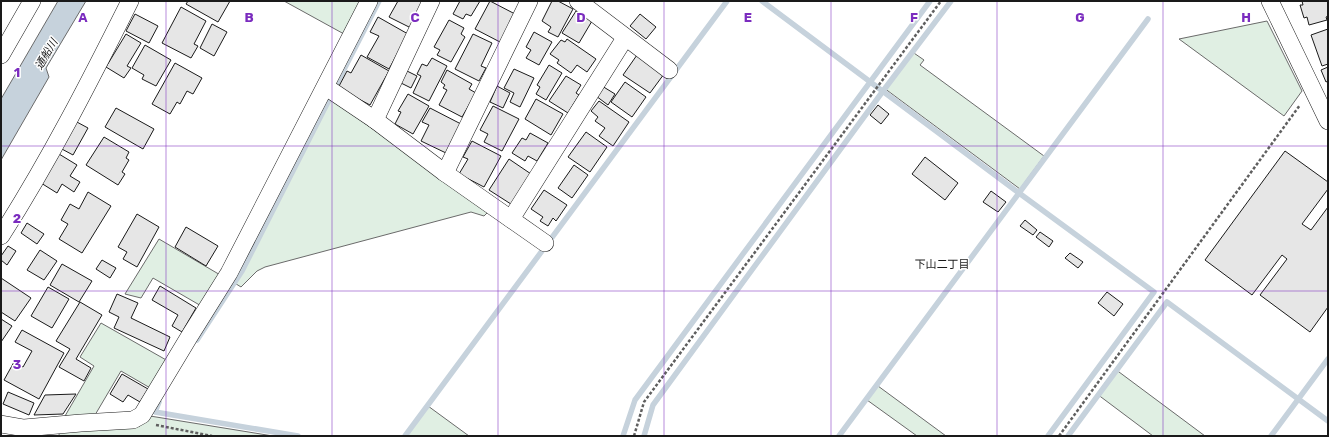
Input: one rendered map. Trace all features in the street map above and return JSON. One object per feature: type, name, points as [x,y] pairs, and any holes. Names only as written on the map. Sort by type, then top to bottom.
[{"type":"street","points":[[1,55],[32,1]]},
{"type":"street","points":[[1,236],[27,196],[96,70],[130,1]]},
{"type":"street","points":[[1,424],[24,428],[134,420],[142,415],[229,273],[369,1]]},
{"type":"street","points":[[375,120],[431,1]]},
{"type":"street","points":[[445,173],[529,1]]},
{"type":"street","points":[[578,1],[669,70]]},
{"type":"street","points":[[1270,1],[1328,121]]},
{"type":"street","points":[[511,219],[625,38]]},
{"type":"street","points":[[326,87],[375,120],[445,173],[545,243]]},
{"type":"path","points":[[634,436],[644,402],[941,1]]},
{"type":"path","points":[[1059,436],[1312,88]]},
{"type":"path","points":[[134,420],[212,436]]},
{"type":"green space","points":[[284,1],[361,1],[344,34]]},
{"type":"green space","points":[[1267,21],[1302,91],[1284,116],[1179,39]]},
{"type":"green space","points":[[911,51],[924,60],[920,65],[1044,156],[1020,189],[884,88]]},
{"type":"green space","points":[[327,96],[488,212],[484,216],[471,212],[265,267],[257,271],[241,287],[233,282],[240,271]]},
{"type":"green space","points":[[159,239],[222,276],[203,307],[153,278],[141,298],[125,294]]},
{"type":"green space","points":[[101,323],[168,361],[152,389],[121,371],[95,415],[65,416],[94,366],[80,357]]},
{"type":"green space","points":[[1115,369],[1205,436],[1153,436],[1097,394]]},
{"type":"green space","points":[[878,386],[946,436],[917,436],[867,400]]},
{"type":"green space","points":[[428,406],[469,436],[404,436]]},
{"type":"green space","points":[[150,416],[273,436],[58,436],[63,429],[140,426]]},
{"type":"water","name":"通船川","points":[[58,1],[86,1],[46,68],[49,77],[1,160],[1,99]]},
{"type":"building","points":[[188,1],[230,1],[218,22],[186,4]]},
{"type":"building","points":[[398,1],[425,1],[411,28],[389,17]]},
{"type":"building","points":[[460,1],[480,1],[471,16],[466,14],[463,19],[453,14]]},
{"type":"building","points":[[490,1],[515,14],[500,42],[475,29]]},
{"type":"building","points":[[552,1],[558,1],[573,9],[558,37],[548,32],[551,27],[542,21]]},
{"type":"building","points":[[1302,1],[1328,1],[1327,20],[1309,25],[1307,17],[1304,18],[1300,5],[1303,5]]},
{"type":"building","points":[[181,7],[206,21],[194,44],[198,46],[191,58],[162,43]]},
{"type":"building","points":[[576,11],[592,21],[579,43],[562,33]]},
{"type":"building","points":[[135,14],[158,26],[149,43],[126,31]]},
{"type":"building","points":[[640,14],[656,27],[646,39],[630,26]]},
{"type":"building","points":[[378,17],[408,34],[389,69],[367,57],[379,36],[370,32]]},
{"type":"building","points":[[449,20],[464,28],[461,34],[465,37],[451,62],[437,55],[440,50],[434,47]]},
{"type":"building","points":[[212,24],[227,32],[214,56],[200,48]]},
{"type":"building","points":[[1328,29],[1328,64],[1322,66],[1311,35]]},
{"type":"building","points":[[534,32],[552,42],[539,65],[526,58],[531,50],[526,47]]},
{"type":"building","points":[[126,34],[141,43],[127,66],[131,68],[124,78],[106,67]]},
{"type":"building","points":[[473,34],[492,43],[481,66],[486,68],[479,81],[455,69]]},
{"type":"building","points":[[567,39],[596,59],[587,72],[577,65],[571,73],[557,63],[559,60],[550,54],[561,40],[565,42]]},
{"type":"building","points":[[145,45],[171,60],[156,86],[142,79],[144,75],[132,68]]},
{"type":"building","points":[[361,55],[389,71],[370,105],[338,88],[347,71],[351,73]]},
{"type":"building","points":[[637,55],[664,74],[650,93],[623,75]]},
{"type":"building","points":[[432,58],[447,66],[429,101],[413,93],[421,76],[417,74],[422,64],[427,66]]},
{"type":"building","points":[[175,63],[202,78],[193,94],[187,91],[180,104],[177,102],[170,114],[152,104]]},
{"type":"building","points":[[549,65],[562,73],[546,100],[536,94],[540,87],[537,85]]},
{"type":"building","points":[[1328,67],[1328,81],[1326,82],[1321,70]]},
{"type":"building","points":[[514,69],[534,78],[520,107],[510,102],[514,93],[504,88]]},
{"type":"building","points":[[447,70],[472,84],[469,89],[476,93],[462,117],[439,105],[447,90],[443,88],[445,85],[441,82]]},
{"type":"building","points":[[407,71],[417,76],[411,88],[401,83]]},
{"type":"building","points":[[566,76],[581,85],[576,93],[579,95],[568,113],[549,101]]},
{"type":"building","points":[[625,82],[646,97],[632,117],[611,102]]},
{"type":"building","points":[[497,86],[510,93],[503,108],[490,102]]},
{"type":"building","points":[[602,86],[615,94],[608,105],[596,96]]},
{"type":"building","points":[[408,94],[429,106],[413,134],[395,124],[401,112],[398,111]]},
{"type":"building","points":[[536,99],[563,114],[551,135],[525,119]]},
{"type":"building","points":[[599,101],[629,122],[613,146],[599,136],[605,128],[595,121],[598,117],[591,111]]},
{"type":"building","points":[[878,105],[889,114],[881,124],[870,115]]},
{"type":"building","points":[[493,106],[519,119],[502,151],[484,142],[488,134],[480,130]]},
{"type":"building","points":[[116,108],[154,129],[143,149],[105,127]]},
{"type":"building","points":[[430,108],[461,124],[446,153],[421,141],[429,125],[422,122]]},
{"type":"building","points":[[75,121],[88,128],[73,155],[60,148]]},
{"type":"building","points":[[586,132],[607,147],[590,172],[568,157]]},
{"type":"building","points":[[530,133],[548,143],[537,161],[528,156],[525,161],[512,153],[522,138],[526,140]]},
{"type":"building","points":[[104,137],[129,152],[126,158],[129,160],[122,172],[125,174],[118,185],[86,165]]},
{"type":"building","points":[[472,141],[501,156],[484,187],[459,174],[468,159],[463,157]]},
{"type":"building","points":[[1285,151],[1328,182],[1328,189],[1302,224],[1311,230],[1328,207],[1328,307],[1310,332],[1260,295],[1287,259],[1282,255],[1252,295],[1205,260]]},
{"type":"building","points":[[59,154],[77,165],[70,176],[80,182],[74,192],[62,184],[57,193],[41,183]]},
{"type":"building","points":[[925,157],[958,183],[945,200],[912,174]]},
{"type":"building","points":[[509,159],[534,176],[514,206],[489,190]]},
{"type":"building","points":[[574,165],[588,175],[572,198],[558,188]]},
{"type":"building","points":[[544,190],[567,205],[556,221],[553,218],[548,226],[540,221],[543,217],[531,209]]},
{"type":"building","points":[[991,191],[1006,202],[998,212],[983,202]]},
{"type":"building","points":[[88,192],[111,206],[82,253],[59,239],[68,224],[61,220],[70,204],[79,209]]},
{"type":"building","points":[[137,214],[159,227],[137,267],[123,259],[127,252],[118,247]]},
{"type":"building","points":[[1025,220],[1037,230],[1033,235],[1020,226]]},
{"type":"building","points":[[27,223],[44,234],[37,244],[21,233]]},
{"type":"building","points":[[186,227],[218,246],[206,266],[175,247]]},
{"type":"building","points":[[1040,232],[1053,241],[1049,247],[1036,237]]},
{"type":"building","points":[[8,246],[16,251],[7,265],[1,260],[1,256]]},
{"type":"building","points":[[40,250],[57,261],[44,280],[27,270]]},
{"type":"building","points":[[1070,253],[1083,262],[1078,268],[1065,258]]},
{"type":"building","points":[[102,260],[116,268],[110,278],[96,269]]},
{"type":"building","points":[[62,264],[92,281],[79,302],[50,285]]},
{"type":"building","points":[[1,278],[31,298],[15,321],[1,312]]},
{"type":"building","points":[[160,286],[196,308],[182,332],[172,326],[178,315],[152,300]]},
{"type":"building","points":[[48,287],[69,299],[52,328],[31,316]]},
{"type":"building","points":[[1107,292],[1123,304],[1114,316],[1098,303]]},
{"type":"building","points":[[117,294],[138,303],[131,318],[170,337],[164,351],[114,328],[119,317],[109,312]]},
{"type":"building","points":[[80,302],[102,315],[76,359],[91,368],[84,381],[59,367],[70,349],[56,341]]},
{"type":"building","points":[[1,319],[12,326],[1,342]]},
{"type":"building","points":[[22,330],[64,353],[39,399],[4,380],[14,362],[23,367],[32,351],[15,342]]},
{"type":"building","points":[[122,374],[148,389],[140,402],[128,395],[123,402],[110,394]]},
{"type":"building","points":[[8,392],[34,403],[29,415],[3,404]]},
{"type":"building","points":[[76,394],[63,414],[34,415],[45,395]]},
{"type":"waterway","points":[[335,87],[379,1]]},
{"type":"waterway","points":[[405,436],[727,1]]},
{"type":"waterway","points":[[762,1],[1154,292],[1048,436]]},
{"type":"waterway","points":[[623,436],[635,400],[930,1]]},
{"type":"waterway","points":[[644,436],[653,405],[883,91],[951,1]]},
{"type":"waterway","points":[[839,436],[1148,19]]},
{"type":"waterway","points":[[197,340],[242,271],[331,96]]},
{"type":"waterway","points":[[1068,436],[1167,302],[1328,421]]},
{"type":"waterway","points":[[1271,436],[1328,359]]},
{"type":"waterway","points":[[159,402],[155,412],[298,436]]},
{"type":"district","name":"下山二丁目","points":[[942,264]]}]
